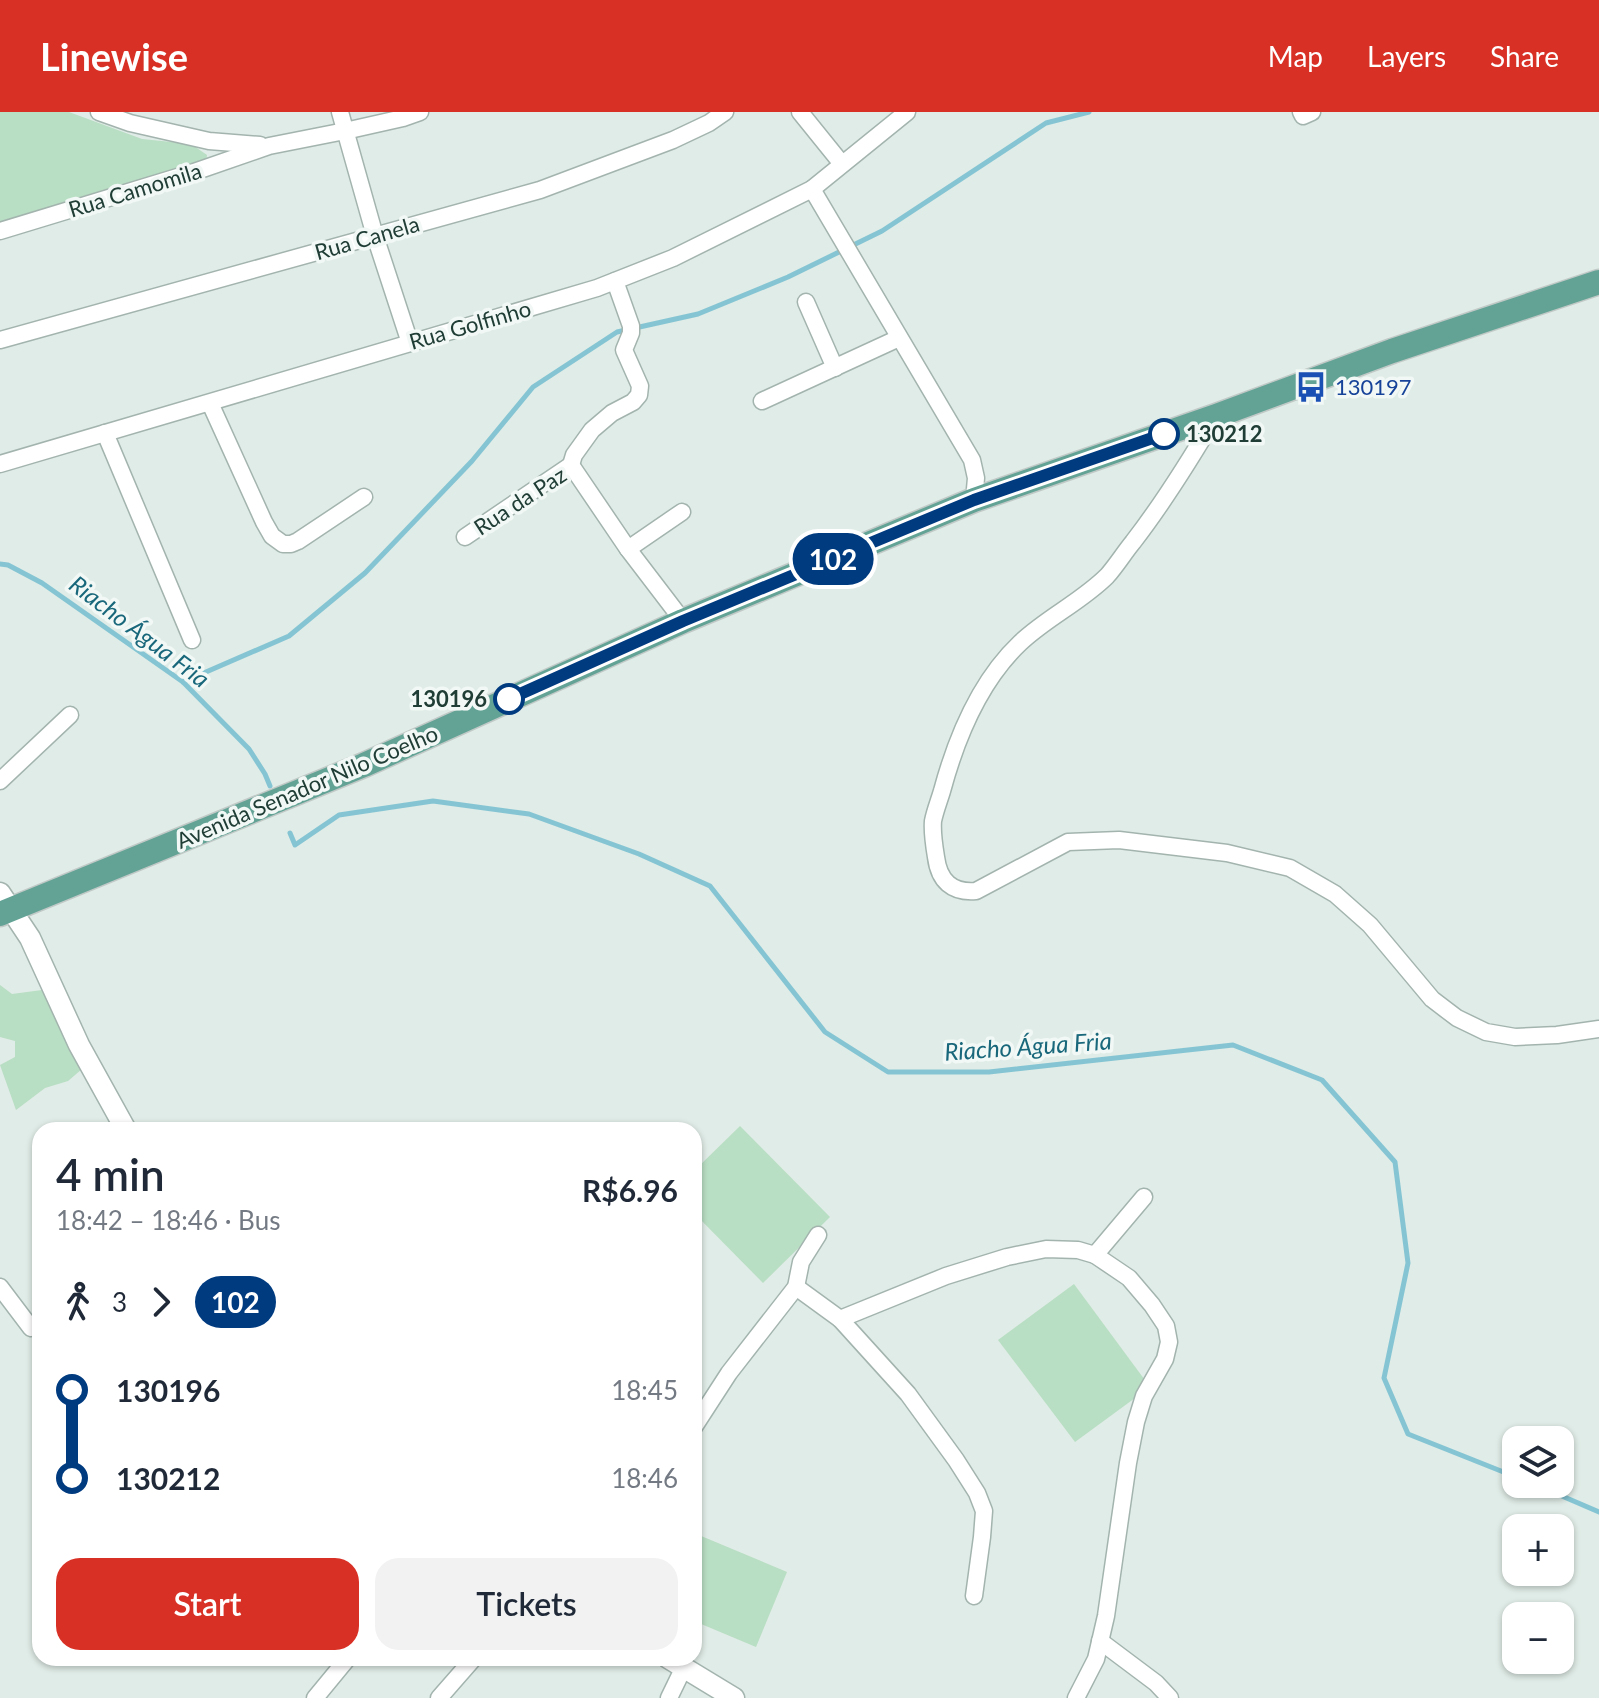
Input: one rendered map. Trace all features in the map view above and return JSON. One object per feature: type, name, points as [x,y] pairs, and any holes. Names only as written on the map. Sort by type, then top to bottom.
[{"type":"main road","name":"Avenida Senador Nilo Coelho","points":[[4,906],[364,765],[683,621],[974,500],[1392,351],[1599,282]]},
{"type":"street","name":"Rua Camomila","points":[[99,112],[130,123],[209,141],[269,146]]},
{"type":"street","points":[[340,112],[375,236],[410,343]]},
{"type":"street","name":"Rua Camomila","points":[[0,231],[269,146],[420,112]]},
{"type":"street","name":"Rua Canela","points":[[0,340],[540,190],[673,140],[725,112]]},
{"type":"street","points":[[800,112],[842,164]]},
{"type":"street","name":"Rua Golfinho","points":[[0,464],[597,288],[673,258],[812,189],[907,112]]},
{"type":"street","points":[[812,189],[972,460],[976,478],[974,500]]},
{"type":"street","points":[[571,465],[574,455],[592,430],[639,395],[640,386],[624,350],[631,329],[615,281]]},
{"type":"street","points":[[806,302],[835,368]]},
{"type":"street","points":[[762,401],[899,338]]},
{"type":"street","points":[[210,403],[264,522],[277,541],[287,544],[298,541],[364,497]]},
{"type":"street","points":[[1216,416],[1167,497],[1107,575],[1071,606],[1022,641],[1003,660],[984,688],[947,773],[933,822],[937,866],[944,880],[956,890],[976,891],[1068,842],[1119,840],[1227,853],[1290,868],[1335,894],[1370,925],[1432,999],[1457,1018],[1486,1032],[1515,1037],[1599,1029]]},
{"type":"street","points":[[105,433],[192,640]]},
{"type":"street","name":"Rua da Paz","points":[[465,537],[571,465],[628,549],[683,621]]},
{"type":"street","points":[[628,549],[682,512]]},
{"type":"street","points":[[0,781],[70,715]]},
{"type":"street","points":[[4,906],[30,938],[79,1045],[122,1122]]},
{"type":"street","points":[[1095,1255],[1144,1197]]},
{"type":"street","points":[[702,1415],[744,1353],[796,1287],[801,1262],[818,1235]]},
{"type":"street","points":[[840,1319],[946,1276],[1007,1257],[1046,1249],[1078,1250],[1095,1255],[1129,1278],[1166,1326],[1169,1342],[1165,1359],[1144,1396],[1136,1422],[1106,1616],[1096,1659],[1076,1698]]},
{"type":"street","points":[[0,1287],[31,1328]]},
{"type":"street","points":[[796,1287],[840,1319],[908,1394],[977,1493],[984,1511],[974,1596]]},
{"type":"street","points":[[1100,1641],[1156,1683],[1170,1698]]},
{"type":"street","points":[[315,1698],[341,1666]]},
{"type":"street","points":[[439,1698],[467,1666]]},
{"type":"street","points":[[669,1698],[675,1666]]},
{"type":"street","points":[[682,1666],[734,1698]]},
{"type":"green space","points":[[0,112],[69,112],[142,139],[191,144],[207,155],[206,162],[0,223]]},
{"type":"green space","points":[[0,985],[12,994],[42,990],[82,1069],[68,1081],[45,1088],[16,1110],[0,1065],[15,1057],[15,1041],[0,1037]]},
{"type":"green space","points":[[740,1126],[830,1217],[763,1283],[702,1221],[702,1163]]},
{"type":"green space","points":[[1074,1284],[1150,1387],[1075,1442],[998,1340]]},
{"type":"green space","points":[[702,1536],[787,1572],[756,1647],[702,1624]]},
{"type":"waterway","points":[[183,682],[289,636],[365,573],[472,461],[533,387],[617,332],[698,314],[788,277],[882,231],[1046,123],[1089,112]]},
{"type":"waterway","name":"Riacho Água Fria","points":[[0,564],[42,583],[183,682],[249,749],[270,786]]},
{"type":"waterway","name":"Riacho Água Fria","points":[[290,833],[295,845],[339,815],[433,801],[529,814],[639,854],[710,886],[825,1032],[888,1072],[989,1072],[1233,1045],[1322,1080],[1395,1162],[1408,1263],[1384,1378],[1408,1434],[1502,1471]]},
{"type":"waterway","name":"Riacho Água Fria","points":[[1566,1498],[1599,1512]]},
{"type":"bus line","name":"102","points":[[509,699],[683,621],[974,500],[1164,434]]},
{"type":"place","name":"130197","points":[[1311,387]]},
{"type":"place","name":"130212","points":[[1164,434]]},
{"type":"place","name":"130196","points":[[509,699]]}]
